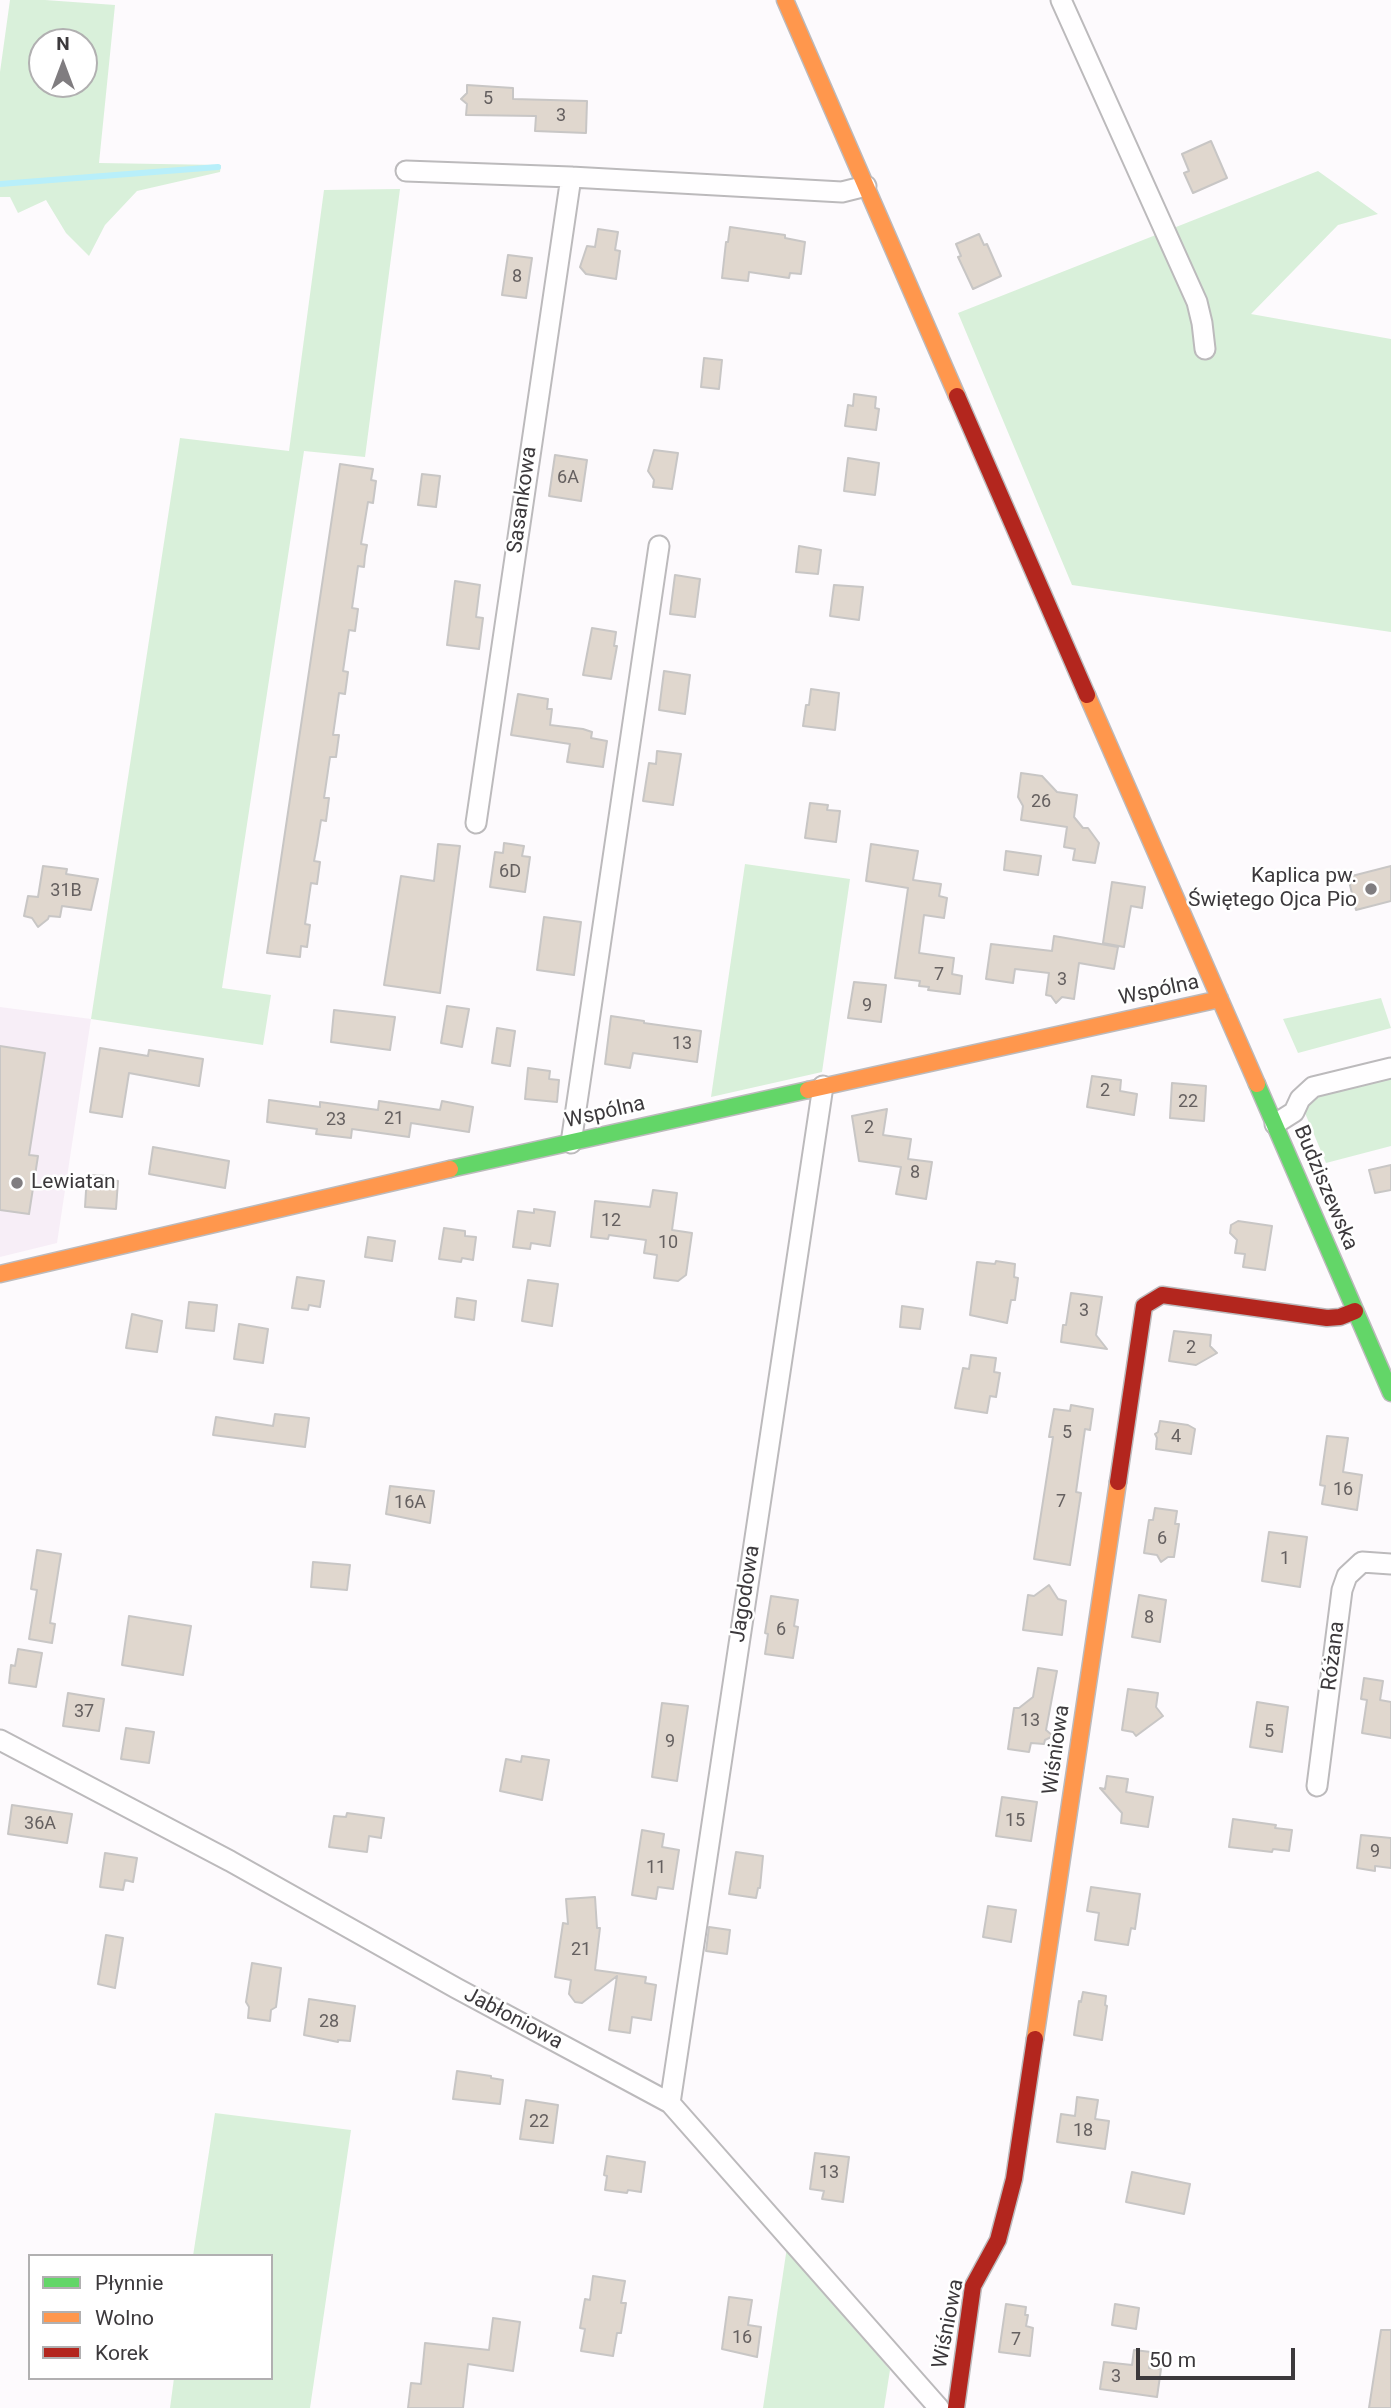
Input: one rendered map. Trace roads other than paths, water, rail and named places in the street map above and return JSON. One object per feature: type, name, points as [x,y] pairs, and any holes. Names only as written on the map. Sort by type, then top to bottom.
[{"type":"street","name":"Budziszewska","points":[[785,0],[1391,1393]]},
{"type":"street","points":[[1061,0],[1197,302],[1205,349]]},
{"type":"street","points":[[405,171],[842,192],[866,186]]},
{"type":"street","name":"Sasankowa","points":[[476,823],[571,177]]},
{"type":"street","points":[[571,1143],[659,546]]},
{"type":"street","name":"Wspólna","points":[[0,1274],[348,1192],[1220,999]]},
{"type":"street","points":[[1275,1124],[1294,1112],[1300,1098],[1313,1087],[1391,1068]]},
{"type":"street","name":"Jagodowa","points":[[670,2103],[823,1086]]},
{"type":"street","name":"Wiśniowa","points":[[956,2408],[973,2286],[998,2239],[1014,2179],[1144,1306],[1162,1295],[1326,1318],[1340,1317],[1356,1311]]},
{"type":"street","name":"Różana","points":[[1317,1786],[1342,1590],[1347,1576],[1362,1562],[1391,1564]]},
{"type":"street","name":"Jabłoniowa","points":[[0,1740],[230,1861],[456,1989],[670,2103],[939,2408]]},
{"type":"waterway","points":[[0,184],[218,167]]},
{"type":"place","name":"Kaplica pw. Świętego Ojca Pio","points":[[1371,889]]},
{"type":"place","name":"Lewiatan","points":[[17,1183]]}]
